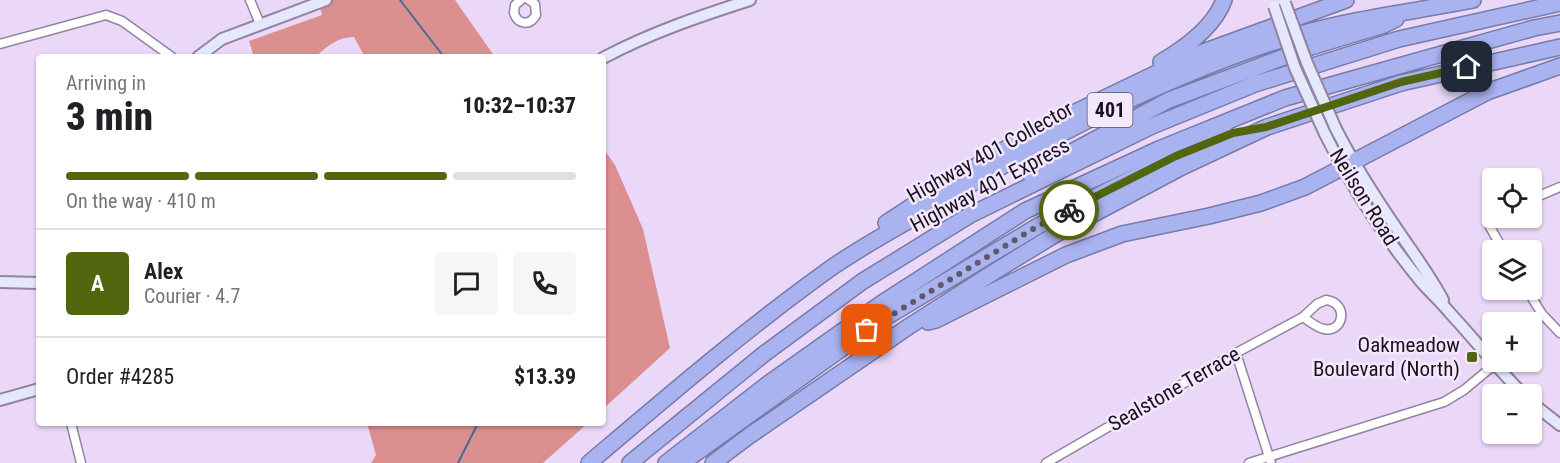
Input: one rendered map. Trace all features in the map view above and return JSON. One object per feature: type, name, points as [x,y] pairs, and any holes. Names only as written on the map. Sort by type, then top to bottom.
[{"type":"highway","points":[[1040,129],[1052,117],[1164,60],[1196,38],[1221,9],[1224,0]]},
{"type":"highway","points":[[833,266],[859,242],[946,183],[1040,129],[1192,56],[1346,0]]},
{"type":"highway","name":"Highway 401 Collector","points":[[589,463],[729,344],[833,266],[973,183],[1131,99],[1188,73],[1277,41],[1371,17],[1410,13],[1473,0]]},
{"type":"highway","name":"Highway 401 Express","points":[[630,463],[764,354],[863,281],[970,215],[1152,126],[1256,84],[1399,39],[1560,3]]},
{"type":"highway","points":[[970,215],[1023,178],[1169,100],[1311,47],[1384,25],[1410,13]]},
{"type":"highway","name":"Highway 401 Express","points":[[666,463],[769,383],[882,303],[1025,211],[1159,149],[1285,98],[1534,28],[1560,23]]},
{"type":"highway","points":[[713,463],[908,327],[1056,234],[1182,167],[1266,127],[1401,82],[1560,47]]},
{"type":"highway","points":[[908,327],[936,320],[1066,255],[1122,234],[1209,216],[1305,188],[1487,92],[1560,66]]},
{"type":"highway","points":[[678,463],[692,456],[883,319],[1038,226],[1176,156],[1233,133],[1266,127]]},
{"type":"main road","points":[[202,54],[222,39],[326,0]]},
{"type":"main road","points":[[606,56],[638,40],[700,16],[750,0]]},
{"type":"main road","name":"Neilson Road","points":[[1280,2],[1336,129],[1347,165]]},
{"type":"main road","name":"Neilson Road","points":[[1280,2],[1295,68],[1325,134],[1347,165],[1387,236],[1423,283],[1482,350]]},
{"type":"main road","points":[[0,282],[36,283]]},
{"type":"main road","name":"Neilson Road","points":[[1502,372],[1513,384]]},
{"type":"main road","points":[[0,400],[36,390]]},
{"type":"main road","points":[[1542,411],[1560,425]]},
{"type":"street","points":[[250,0],[260,24]]},
{"type":"street","points":[[521,0],[515,5],[514,13],[517,20],[525,23],[532,21],[537,11],[535,4],[529,0]]},
{"type":"street","points":[[0,44],[106,15],[122,21],[168,54]]},
{"type":"street","points":[[1542,195],[1560,187]]},
{"type":"street","points":[[1533,300],[1542,314],[1560,333]]},
{"type":"street","name":"Sealstone Terrace","points":[[1046,463],[1236,352],[1303,317]]},
{"type":"street","points":[[1236,352],[1270,460]]},
{"type":"street","points":[[1248,463],[1270,460],[1444,402],[1459,394],[1485,372]]},
{"type":"street","points":[[72,426],[81,463]]},
{"type":"shaded area","points":[[318,0],[455,0],[493,54],[363,54],[354,37],[348,37],[338,40],[319,54],[253,54],[249,41],[322,15]]},
{"type":"shaded area","points":[[606,152],[615,165],[643,229],[670,348],[606,406]]},
{"type":"shaded area","points":[[368,426],[585,426],[543,463],[371,463],[376,455]]},
{"type":"waterway","points":[[400,0],[442,54]]},
{"type":"waterway","points":[[458,463],[476,426]]},
{"type":"way so far","points":[[867,330],[1038,226],[1069,210]]},
{"type":"place","name":"Oakmeadow Boulevard (North)","points":[[1472,357]]},
{"type":"route","points":[[1069,210],[1176,156],[1233,133],[1266,127],[1401,82],[1467,67]]}]
